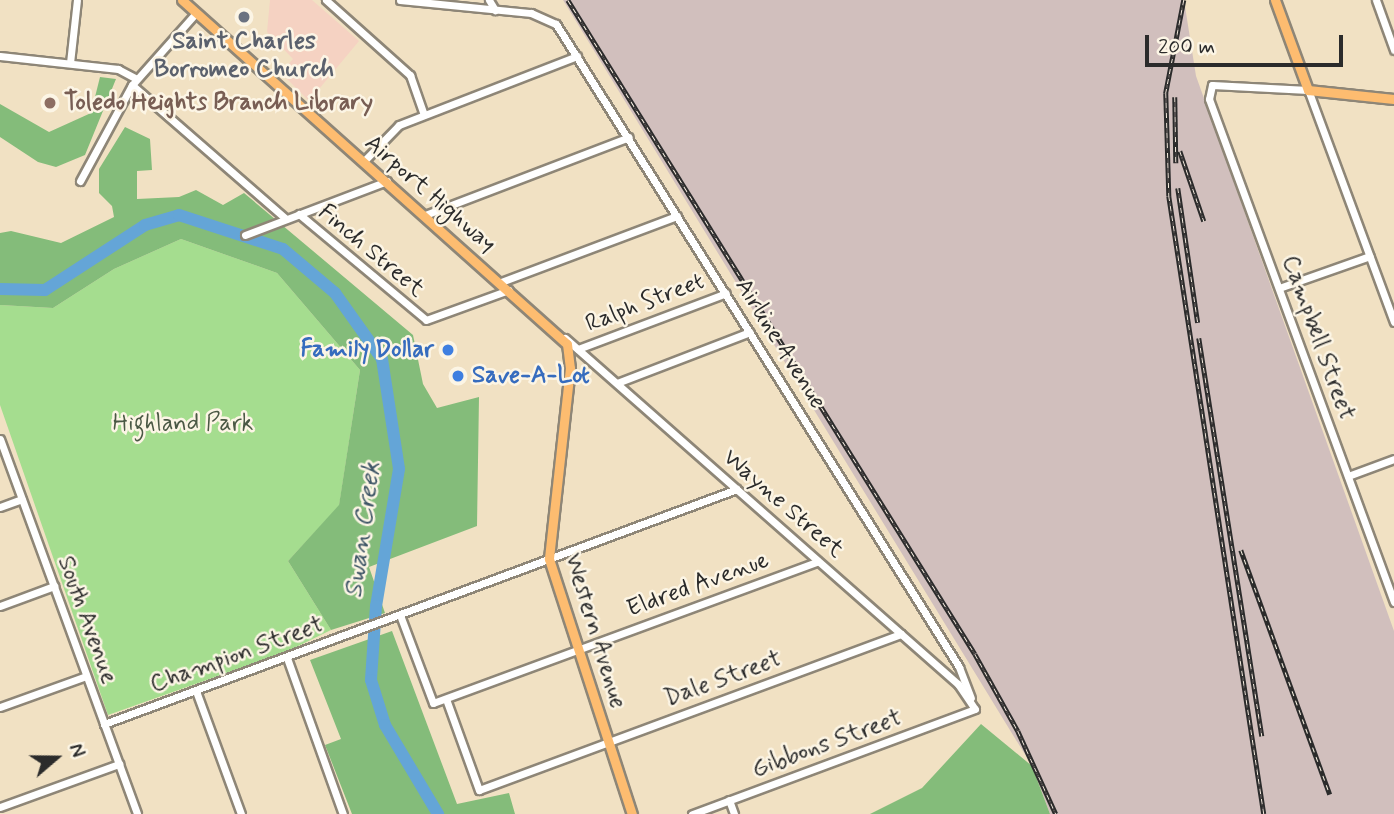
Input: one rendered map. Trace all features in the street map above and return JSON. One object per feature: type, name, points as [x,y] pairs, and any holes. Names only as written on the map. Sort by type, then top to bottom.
[{"type":"main road","name":"Airport Highway","points":[[182,0],[559,333]]},
{"type":"main road","points":[[1275,0],[1308,90],[1394,99]]},
{"type":"main road","name":"Western Avenue","points":[[559,333],[567,344],[570,363],[549,559],[632,814]]},
{"type":"street","points":[[70,63],[77,0]]},
{"type":"street","points":[[326,0],[410,75],[424,115]]},
{"type":"street","points":[[400,0],[495,9]]},
{"type":"street","points":[[489,0],[495,9]]},
{"type":"street","points":[[1376,0],[1394,50]]},
{"type":"street","name":"Airline Avenue","points":[[495,9],[547,16],[577,56],[959,667],[971,698]]},
{"type":"street","points":[[80,181],[134,82],[196,13]]},
{"type":"street","points":[[0,56],[118,69],[134,82]]},
{"type":"street","points":[[364,161],[397,127],[577,56]]},
{"type":"street","name":"Finch Street","points":[[134,82],[286,219],[299,215],[426,320],[510,289]]},
{"type":"street","name":"Campbell Street","points":[[1308,90],[1224,82],[1211,86],[1209,99],[1394,602]]},
{"type":"street","points":[[1308,90],[1394,322]]},
{"type":"street","points":[[425,215],[629,137]]},
{"type":"street","points":[[299,215],[387,181]]},
{"type":"street","points":[[501,282],[677,216]]},
{"type":"street","points":[[245,235],[286,219]]},
{"type":"street","points":[[1279,288],[1370,256]]},
{"type":"street","name":"Ralph Street","points":[[578,349],[726,293]]},
{"type":"street","points":[[617,383],[750,332]]},
{"type":"street","name":"Wayne Street","points":[[559,333],[901,634],[971,698],[975,709]]},
{"type":"street","name":"South Avenue","points":[[0,439],[137,814]]},
{"type":"street","points":[[1348,476],[1394,459]]},
{"type":"street","name":"Champion Street","points":[[104,724],[737,489]]},
{"type":"street","points":[[0,507],[22,499]]},
{"type":"street","name":"Eldred Avenue","points":[[400,615],[433,703],[818,561]]},
{"type":"street","points":[[0,606],[54,586]]},
{"type":"street","name":"Dale Street","points":[[446,699],[479,790],[901,634]]},
{"type":"street","points":[[287,657],[343,814]]},
{"type":"street","points":[[0,707],[86,676]]},
{"type":"street","points":[[196,691],[241,814]]},
{"type":"street","name":"Gibbons Street","points":[[692,814],[975,709]]},
{"type":"street","points":[[0,807],[119,764]]},
{"type":"street","points":[[729,800],[734,814]]},
{"type":"shaded area","points":[[270,0],[312,0],[359,41],[309,101],[281,73],[293,59],[267,32]]},
{"type":"shaded area","points":[[563,0],[1184,0],[1196,76],[1394,631],[1394,814],[1050,814],[1032,766]]},
{"type":"green space","points":[[100,77],[116,79],[85,155],[56,167],[38,162],[0,137],[0,104],[49,132],[91,113]]},
{"type":"green space","points":[[125,127],[150,139],[152,170],[137,171],[137,199],[179,197],[196,190],[223,205],[244,193],[413,335],[423,384],[437,408],[479,397],[477,526],[369,567],[385,613],[331,630],[288,561],[339,505],[360,370],[277,273],[181,239],[114,269],[53,308],[0,305],[0,233],[11,231],[61,243],[114,217],[112,206],[99,193],[99,169]]},
{"type":"green space","name":"Highland Park","points":[[181,239],[277,273],[360,370],[339,506],[288,561],[331,630],[288,651],[108,715],[0,405],[0,305],[53,308],[114,269]]},
{"type":"green space","points":[[392,631],[457,804],[509,793],[515,814],[352,814],[325,745],[341,739],[310,660]]},
{"type":"green space","points":[[981,724],[1032,766],[1050,814],[870,814],[922,788]]},
{"type":"waterway","name":"Swan Creek","points":[[0,289],[45,290],[145,225],[179,215],[283,249],[335,293],[382,359],[399,469],[376,606],[371,680],[385,725],[438,814]]},
{"type":"railway","points":[[568,0],[975,654],[1018,731],[1056,814]]},
{"type":"railway","points":[[1184,0],[1166,93],[1169,196],[1264,814]]},
{"type":"railway","points":[[1175,97],[1176,163]]},
{"type":"railway","points":[[1180,151],[1204,221]]},
{"type":"railway","points":[[1178,188],[1198,323]]},
{"type":"railway","points":[[1199,338],[1262,736]]},
{"type":"railway","points":[[1241,550],[1330,794]]},
{"type":"place","name":"Saint Charles Borromeo Church","points":[[244,17]]},
{"type":"place","name":"Toledo Heights Branch Library","points":[[50,103]]},
{"type":"place","name":"Family Dollar","points":[[448,350]]},
{"type":"place","name":"Save-A-Lot","points":[[458,376]]}]
